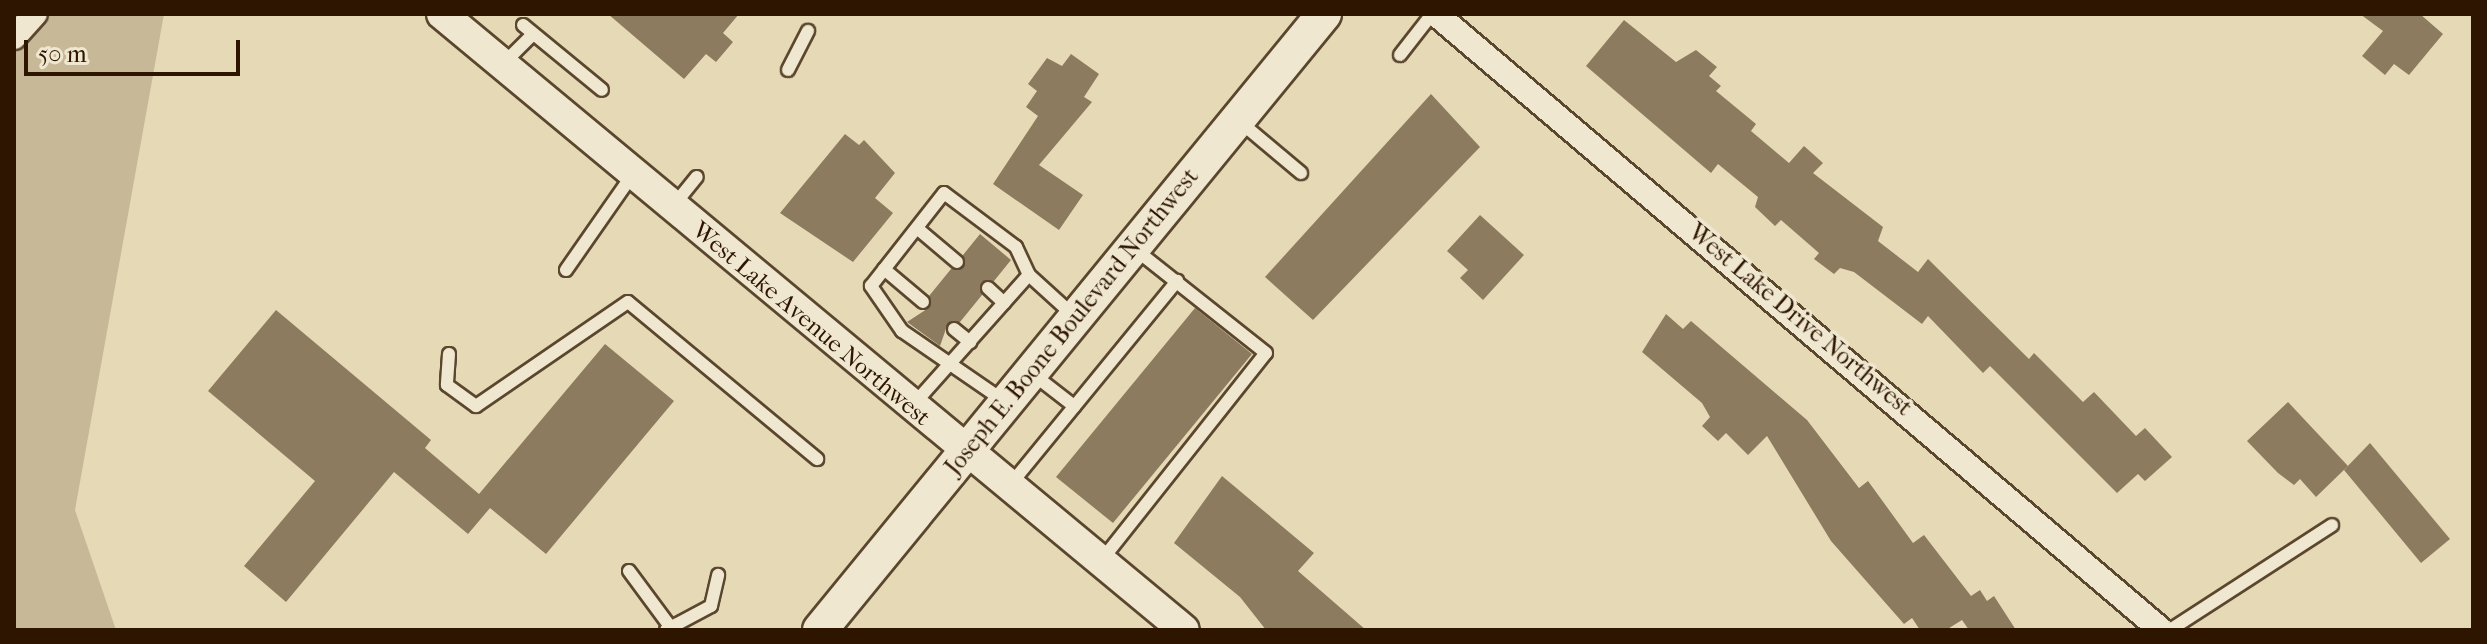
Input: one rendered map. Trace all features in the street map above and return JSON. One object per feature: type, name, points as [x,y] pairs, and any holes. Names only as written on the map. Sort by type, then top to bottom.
[{"type":"main road","name":"Joseph E. Boone Boulevard Northwest","points":[[820,630],[1032,373],[1318,16]]},
{"type":"street","points":[[14,37],[35,14]]},
{"type":"street","name":"West Lake Avenue Northwest","points":[[442,14],[965,454],[1184,630]]},
{"type":"street","name":"West Lake Drive Northwest","points":[[1434,14],[2161,630]]},
{"type":"lane","points":[[1400,55],[1434,14]]},
{"type":"lane","points":[[502,65],[528,30],[602,90]]},
{"type":"lane","points":[[788,70],[808,31]]},
{"type":"lane","points":[[1237,120],[1301,173]]},
{"type":"lane","points":[[566,270],[633,174]]},
{"type":"lane","points":[[672,207],[697,177]]},
{"type":"lane","points":[[1006,403],[902,331],[871,286],[944,193],[1016,247],[1029,275],[1076,318]]},
{"type":"lane","points":[[918,229],[957,262]]},
{"type":"lane","points":[[1101,561],[1266,353],[1133,248]]},
{"type":"lane","points":[[884,269],[923,302]]},
{"type":"lane","points":[[911,408],[1029,275]]},
{"type":"lane","points":[[1008,487],[1177,281]]},
{"type":"lane","points":[[988,288],[1004,303]]},
{"type":"lane","points":[[449,354],[447,385],[476,406],[628,302],[817,459]]},
{"type":"lane","points":[[954,329],[970,342]]},
{"type":"lane","points":[[1032,373],[1074,406]]},
{"type":"lane","points":[[2170,630],[2332,525]]},
{"type":"lane","points":[[629,571],[667,627],[711,606],[718,575]]},
{"type":"shaded area","points":[[14,14],[164,14],[75,510],[116,630],[14,630]]},
{"type":"building","points":[[608,14],[739,14],[723,33],[733,42],[716,62],[706,54],[684,79]]},
{"type":"building","points":[[2360,14],[2420,14],[2443,34],[2409,75],[2394,64],[2385,75],[2362,56],[2383,31]]},
{"type":"building","points":[[1624,20],[1676,62],[1696,50],[1717,67],[1709,76],[1721,86],[1716,91],[1756,124],[1751,131],[1789,163],[1804,146],[1823,163],[1813,173],[1883,227],[1878,241],[1918,272],[1928,259],[2029,359],[2034,353],[2083,402],[2094,392],[2136,436],[2145,428],[2172,457],[2145,481],[2138,474],[2117,493],[1990,366],[1983,373],[1928,316],[1922,324],[1854,272],[1840,268],[1834,274],[1814,259],[1819,253],[1781,220],[1775,226],[1755,207],[1758,197],[1718,164],[1711,173],[1586,66]]},
{"type":"building","points":[[1071,54],[1099,74],[1084,97],[1092,102],[1039,165],[1083,195],[1059,230],[993,184],[1038,116],[1026,107],[1037,91],[1028,84],[1047,58],[1062,66]]},
{"type":"building","points":[[1431,94],[1480,147],[1313,320],[1265,277]]},
{"type":"building","points":[[845,134],[859,145],[864,140],[895,173],[875,198],[893,213],[853,262],[780,213]]},
{"type":"building","points":[[1480,215],[1524,255],[1483,300],[1460,278],[1468,270],[1447,251]]},
{"type":"building","points":[[980,234],[1011,260],[994,281],[981,282],[982,295],[960,322],[948,323],[940,346],[907,322],[930,307],[929,296],[951,269],[964,267],[963,255]]},
{"type":"building","points":[[1195,308],[1252,354],[1113,523],[1056,477]]},
{"type":"building","points":[[276,310],[431,440],[425,448],[479,494],[605,344],[674,401],[546,554],[490,508],[468,534],[394,472],[286,602],[244,566],[315,481],[208,391]]},
{"type":"building","points":[[1666,314],[1683,329],[1691,321],[1807,420],[1859,488],[1868,481],[1913,543],[1924,535],[1971,596],[1980,590],[1987,601],[1994,596],[2016,630],[1969,630],[1962,620],[1946,630],[1920,630],[1912,618],[1904,624],[1831,541],[1767,436],[1748,455],[1726,433],[1718,441],[1702,426],[1710,417],[1702,403],[1642,352]]},
{"type":"building","points":[[2288,402],[2348,466],[2316,497],[2300,479],[2294,485],[2278,473],[2247,441]]},
{"type":"building","points":[[2370,443],[2450,539],[2421,563],[2344,470]]},
{"type":"building","points":[[1222,476],[1314,553],[1298,571],[1366,630],[1266,630],[1240,597],[1174,543]]}]
